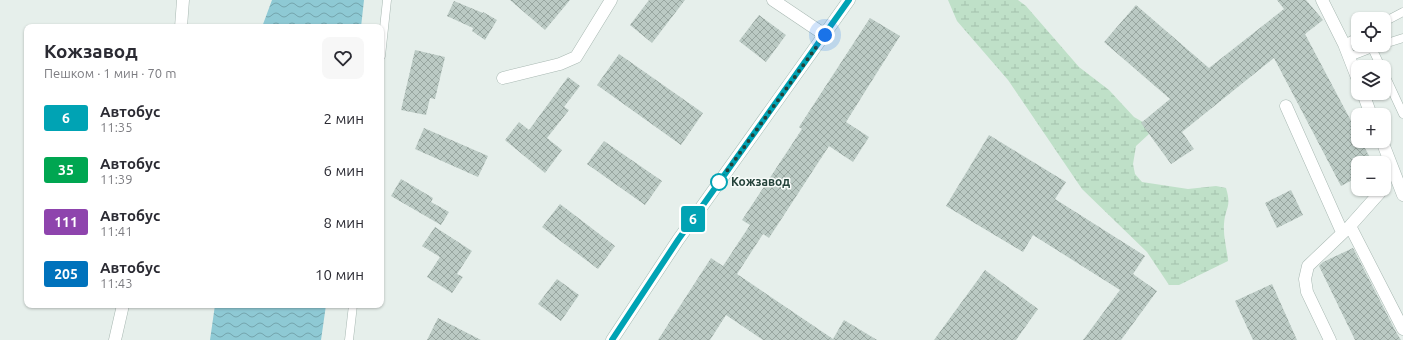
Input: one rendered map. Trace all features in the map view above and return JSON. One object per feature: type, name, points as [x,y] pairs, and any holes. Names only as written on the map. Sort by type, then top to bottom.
[{"type":"street","points":[[181,24],[183,0]]},
{"type":"street","points":[[503,78],[560,64],[576,57],[611,0]]},
{"type":"street","points":[[773,0],[825,35]]},
{"type":"street","points":[[612,340],[678,240],[849,0]]},
{"type":"street","points":[[1322,0],[1344,44],[1351,62]]},
{"type":"street","points":[[1286,106],[1346,229],[1403,329]]},
{"type":"street","points":[[1385,148],[1403,196]]},
{"type":"street","points":[[1391,180],[1395,176]]},
{"type":"street","points":[[1330,340],[1307,292],[1305,279],[1308,266],[1346,229],[1376,196]]},
{"type":"street","points":[[115,340],[121,308]]},
{"type":"lane","points":[[384,28],[387,0]]},
{"type":"lane","points":[[1391,18],[1403,12]]},
{"type":"lane","points":[[1391,42],[1403,38]]},
{"type":"lane","points":[[1344,44],[1351,40]]},
{"type":"lane","points":[[1349,57],[1361,52]]},
{"type":"lane","points":[[1391,88],[1403,114]]},
{"type":"lane","points":[[349,340],[353,308]]},
{"type":"green space","points":[[948,0],[1018,0],[1026,6],[1079,67],[1109,90],[1134,117],[1148,125],[1149,134],[1136,146],[1133,164],[1135,174],[1142,182],[1188,189],[1216,186],[1226,188],[1228,204],[1224,229],[1228,261],[1179,285],[1169,285],[1147,252],[1082,189],[1008,80],[957,21]]},
{"type":"water","points":[[272,0],[364,0],[361,24],[263,24]]},
{"type":"water","points":[[215,308],[326,308],[321,340],[210,340]]},
{"type":"building","points":[[510,0],[570,0],[545,30]]},
{"type":"building","points":[[649,0],[685,0],[652,43],[630,25]]},
{"type":"building","points":[[1277,0],[1306,0],[1323,20],[1305,34],[1351,121],[1351,148],[1365,148],[1369,156],[1351,156],[1351,181],[1341,186],[1274,58],[1182,132],[1194,149],[1171,164],[1141,123],[1170,99],[1104,42],[1136,5],[1209,68],[1284,9]]},
{"type":"building","points":[[454,1],[483,12],[497,20],[485,40],[472,31],[473,28],[447,16]]},
{"type":"building","points":[[759,15],[786,35],[766,62],[739,41]]},
{"type":"building","points":[[870,18],[900,36],[846,122],[869,137],[853,162],[829,146],[769,238],[763,234],[737,274],[833,339],[844,320],[877,340],[763,340],[726,315],[710,340],[658,340],[711,258],[723,266],[750,225],[742,220],[802,129],[799,127]]},
{"type":"building","points":[[415,50],[445,57],[435,99],[430,98],[426,115],[401,110]]},
{"type":"building","points":[[619,54],[703,113],[681,145],[597,85]]},
{"type":"building","points":[[568,77],[580,86],[564,107],[569,110],[547,138],[562,150],[545,173],[505,140],[519,122],[529,130]]},
{"type":"building","points":[[424,128],[488,156],[478,177],[415,149]]},
{"type":"building","points":[[989,135],[1066,182],[1055,199],[1145,256],[1133,274],[1157,291],[1121,340],[1083,340],[1120,290],[1033,235],[1023,252],[946,206]]},
{"type":"building","points":[[604,141],[662,181],[645,205],[587,164]]},
{"type":"building","points":[[401,179],[433,198],[431,202],[449,212],[441,225],[391,196]]},
{"type":"building","points":[[1291,190],[1303,215],[1277,228],[1265,203]]},
{"type":"building","points":[[560,204],[615,246],[598,269],[542,227]]},
{"type":"building","points":[[435,227],[472,251],[457,274],[463,277],[452,293],[427,277],[440,257],[422,246]]},
{"type":"building","points":[[1353,248],[1401,340],[1355,340],[1319,266],[1323,262]]},
{"type":"building","points":[[985,270],[1038,309],[1016,340],[934,340]]},
{"type":"building","points":[[557,279],[579,295],[561,321],[538,304]]},
{"type":"building","points":[[1272,284],[1297,340],[1253,340],[1235,301]]},
{"type":"building","points":[[438,318],[481,340],[427,340]]},
{"type":"bus line","name":"6","points":[[612,340],[678,240],[849,0]]},
{"type":"place","name":"Кожзавод","points":[[719,182]]},
{"type":"route","points":[[719,182],[825,35]]}]
